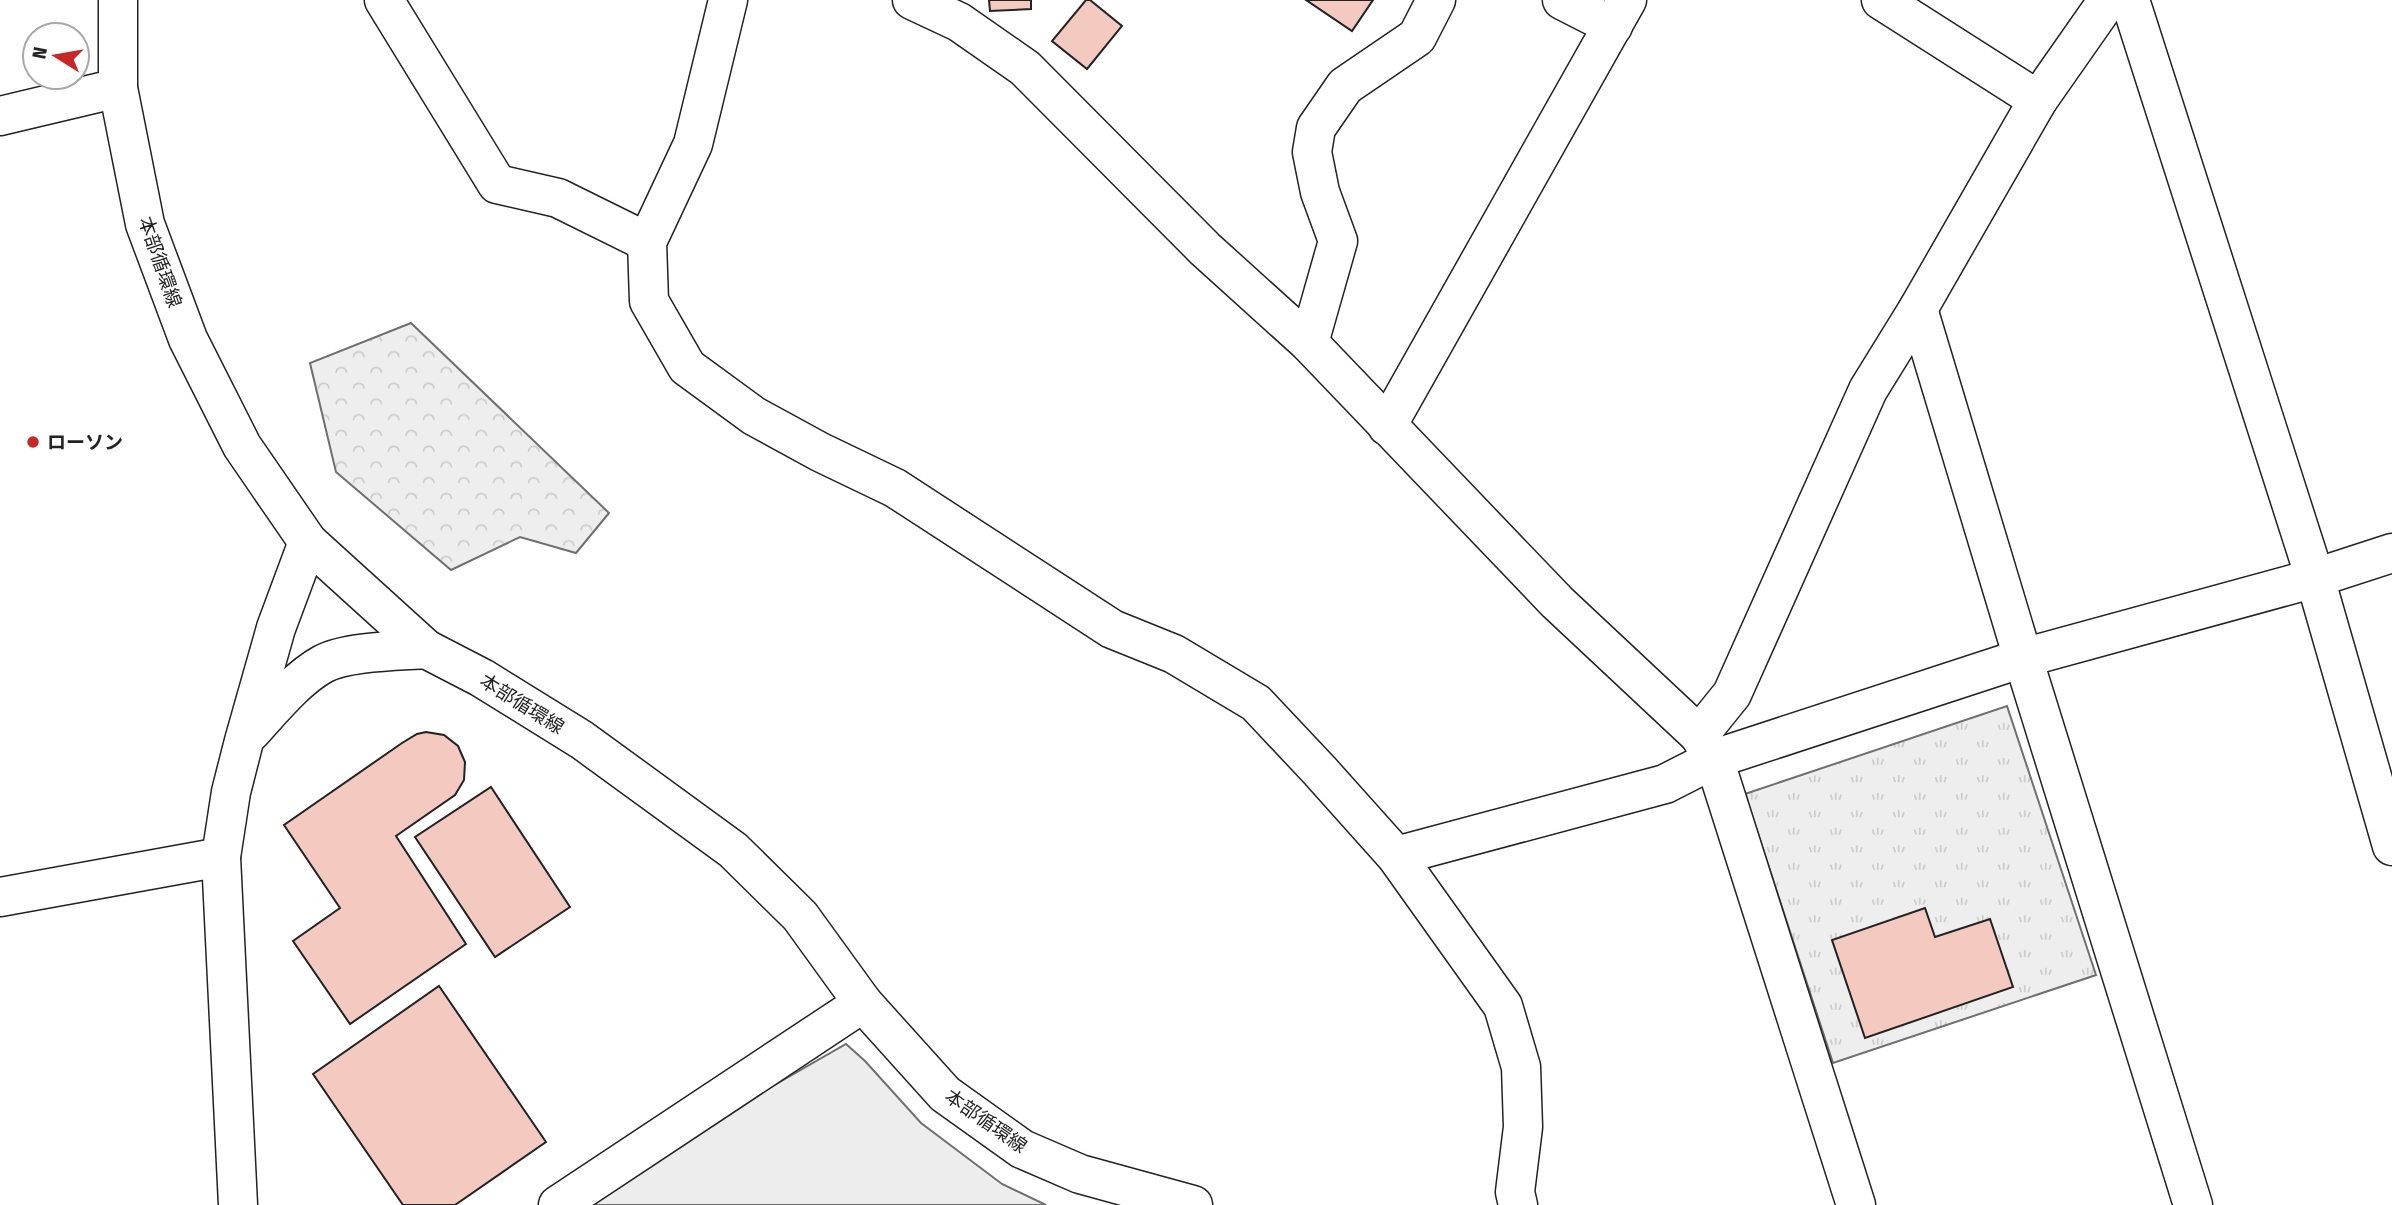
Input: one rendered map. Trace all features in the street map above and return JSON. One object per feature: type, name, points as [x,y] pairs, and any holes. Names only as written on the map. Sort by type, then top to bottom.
[{"type":"street","name":"本部循環線","points":[[118,0],[118,88],[145,224],[188,339],[242,446],[308,542],[426,649],[482,678],[582,740],[733,850],[800,916],[863,1003],[945,1094],[1022,1149],[1080,1174],[1193,1205]]},
{"type":"street","points":[[384,0],[496,184],[558,198],[647,242]]},
{"type":"street","points":[[728,0],[693,145],[647,242],[649,301],[687,367],[754,416],[895,488],[1112,629],[1174,654],[1256,703],[1396,856],[1503,1006],[1521,1067],[1524,1127],[1515,1192],[1518,1205]]},
{"type":"street","points":[[912,0],[959,22],[1025,68],[1205,249],[1309,343],[1557,602],[1707,747],[1856,1205]]},
{"type":"street","points":[[1309,343],[1338,240],[1320,192],[1312,152],[1316,128],[1345,86],[1417,37],[1436,0]]},
{"type":"street","points":[[1387,426],[1620,13],[1562,0]]},
{"type":"street","points":[[1881,0],[2038,100]]},
{"type":"street","points":[[1396,856],[1665,784],[1707,747],[1868,390],[1918,309],[2038,100],[2108,0]]},
{"type":"street","points":[[2130,0],[2315,578],[2392,846]]},
{"type":"street","points":[[0,116],[118,88]]},
{"type":"street","points":[[1918,309],[2193,1205]]},
{"type":"street","points":[[238,1205],[221,857],[230,792],[244,741],[276,628],[308,542]]},
{"type":"street","points":[[1707,747],[2315,578],[2392,553]]},
{"type":"street","points":[[244,741],[286,694],[324,663],[366,653],[426,649]]},
{"type":"street","points":[[0,897],[221,857]]},
{"type":"street","points":[[558,1205],[863,1003]]},
{"type":"green space","points":[[411,323],[609,513],[576,553],[520,537],[451,570],[336,472],[310,363]]},
{"type":"green space","points":[[2007,706],[2096,975],[1833,1063],[1745,794]]},
{"type":"shaded area","points":[[846,1044],[921,1123],[1002,1184],[1046,1205],[565,1205]]},
{"type":"building","points":[[989,0],[1031,0],[1031,9],[990,11]]},
{"type":"building","points":[[1086,0],[1090,0],[1122,26],[1087,69],[1052,41]]},
{"type":"building","points":[[1306,0],[1373,0],[1352,31]]},
{"type":"building","points":[[426,732],[444,735],[458,746],[465,762],[464,780],[455,795],[396,836],[466,944],[350,1024],[293,941],[340,908],[284,825],[402,743]]},
{"type":"building","points":[[491,787],[570,907],[495,957],[415,837]]},
{"type":"building","points":[[1925,908],[1935,937],[1990,919],[2013,987],[1865,1038],[1832,940]]},
{"type":"building","points":[[439,986],[546,1142],[455,1205],[403,1205],[313,1074]]},
{"type":"place","name":"ローソン","points":[[33,442]]}]
